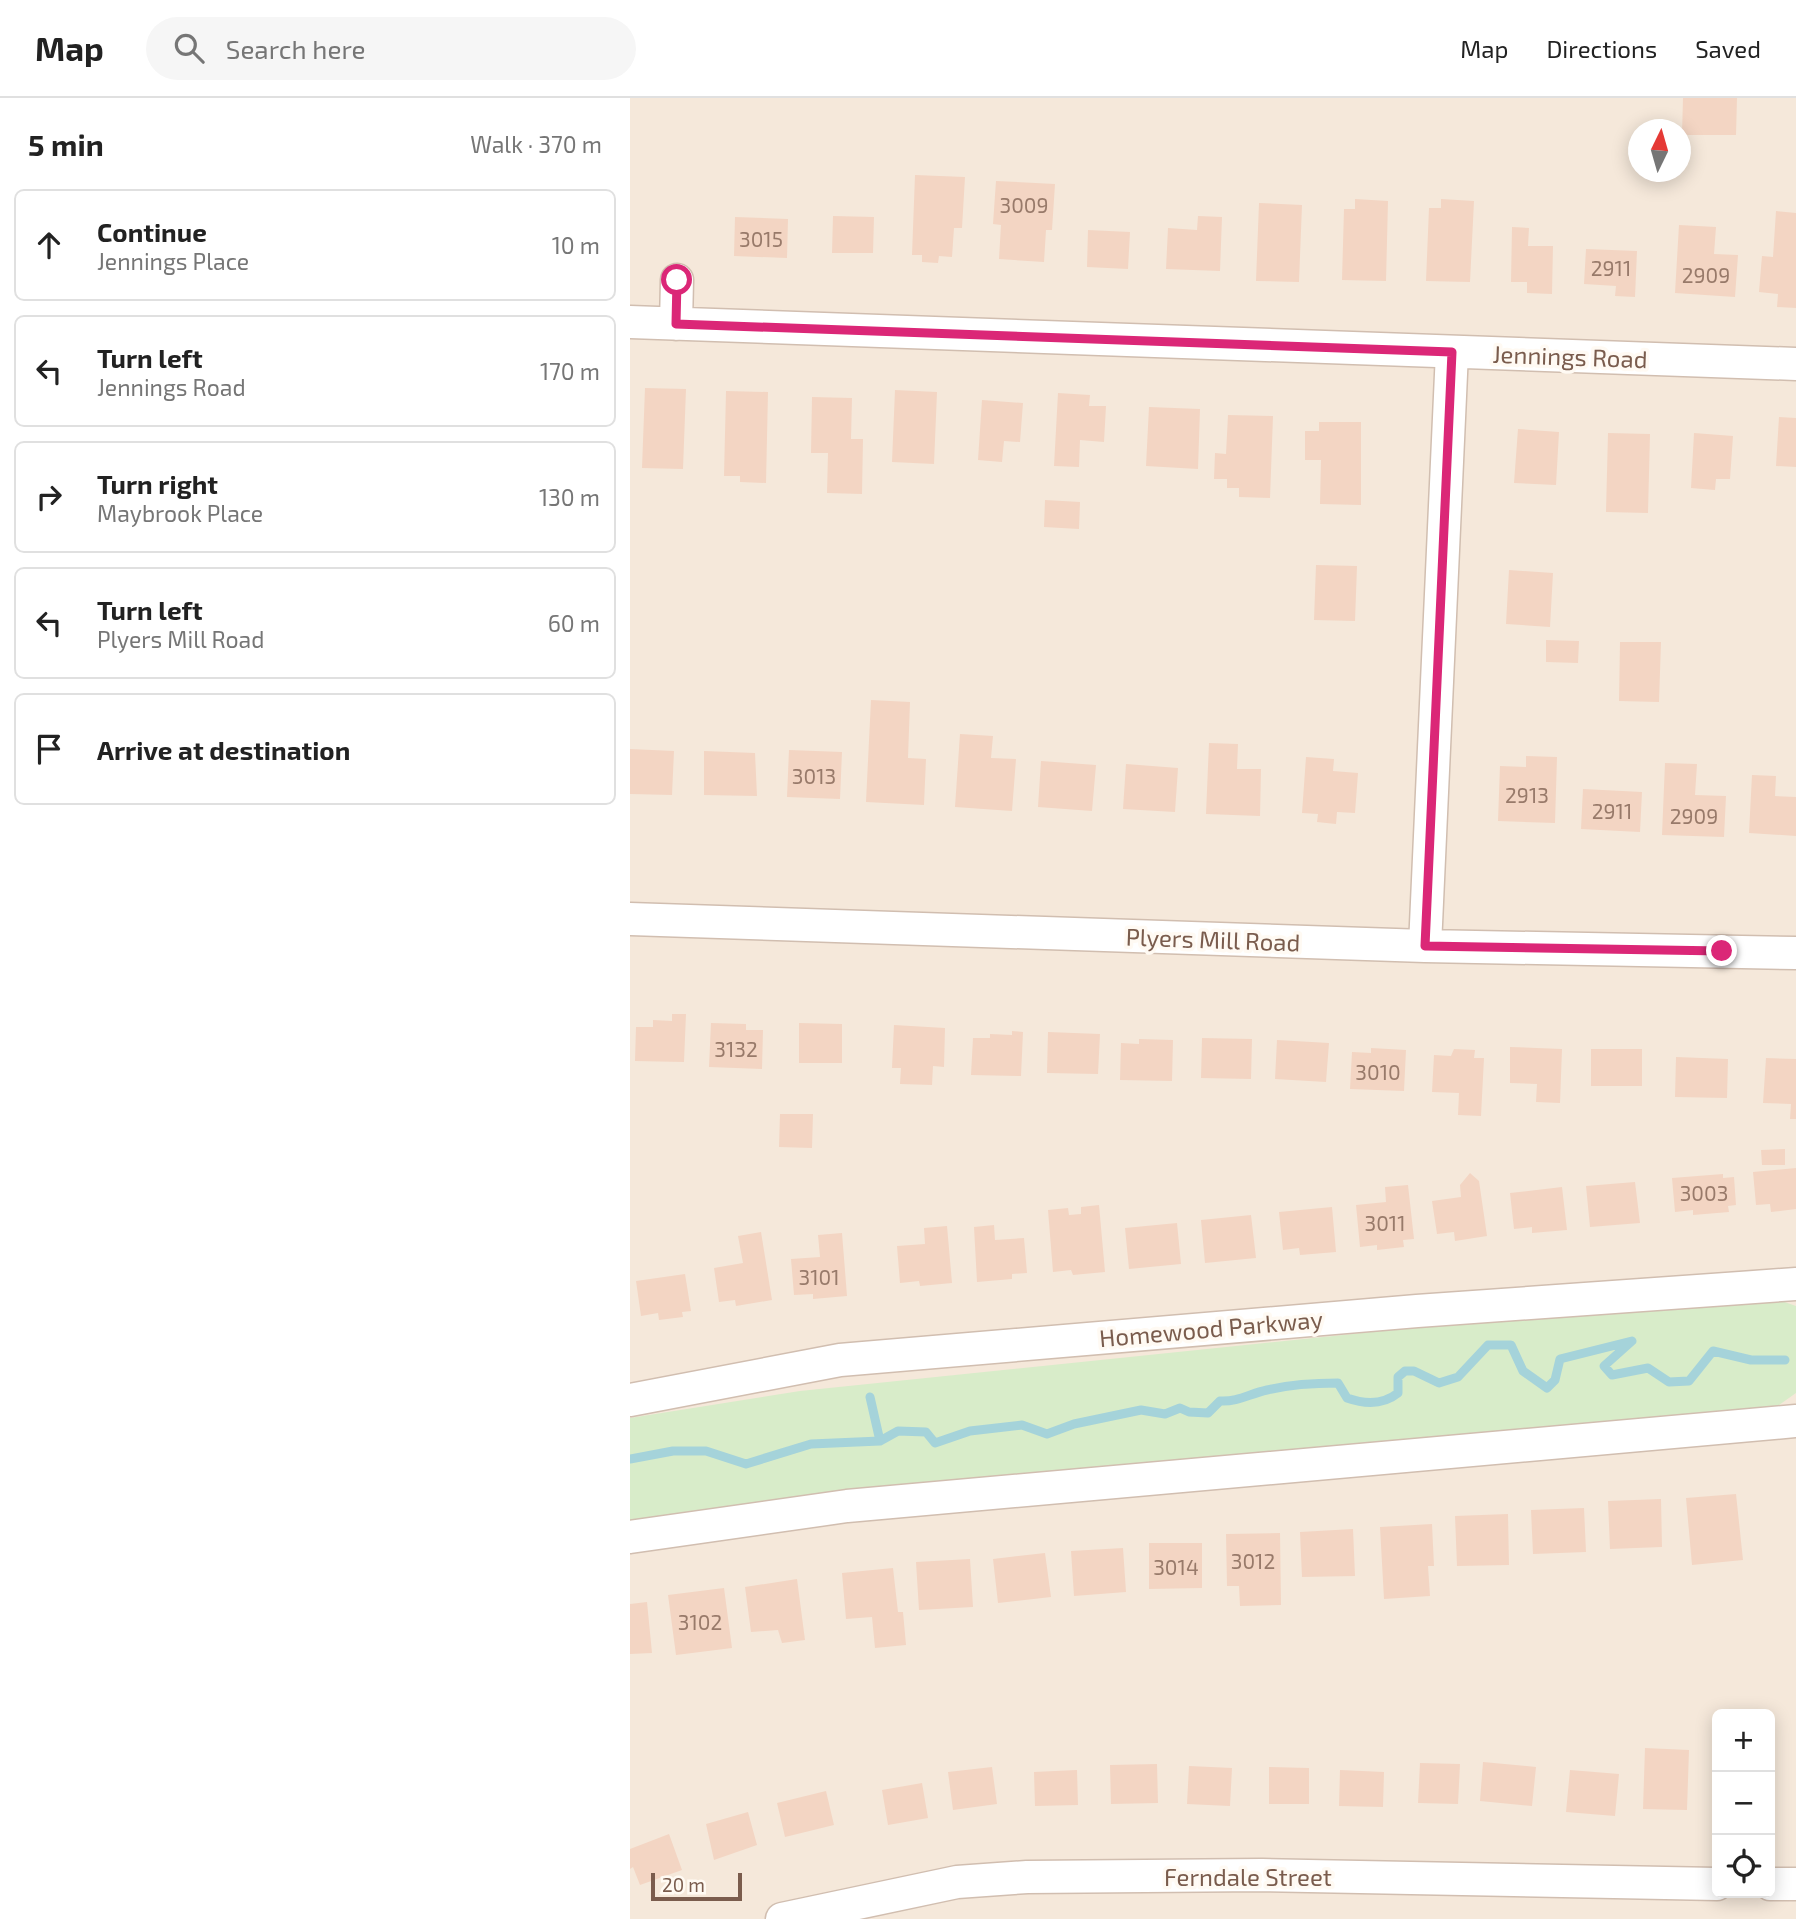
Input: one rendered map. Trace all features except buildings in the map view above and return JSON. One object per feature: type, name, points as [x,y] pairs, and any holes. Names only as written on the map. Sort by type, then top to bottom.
[{"type":"street","points":[[676,324],[677,280]]},
{"type":"street","name":"Jennings Road","points":[[630,323],[1796,364]]},
{"type":"street","points":[[1425,946],[1452,352]]},
{"type":"street","name":"Plyers Mill Road","points":[[630,919],[1425,946],[1796,953]]},
{"type":"street","name":"Homewood Parkway","points":[[630,1400],[840,1360],[1417,1311],[1796,1284]]},
{"type":"street","points":[[630,1537],[847,1506],[1796,1421]]},
{"type":"street","name":"Ferndale Street","points":[[782,1919],[957,1882],[1027,1877],[1262,1875],[1712,1884]]},
{"type":"street","points":[[1775,1884],[1796,1884]]},
{"type":"shaded area","points":[[630,98],[1796,98],[1796,1919],[630,1919]]},
{"type":"green space","points":[[1776,1299],[1796,1306],[1796,1393],[1772,1410],[630,1525],[630,1418],[800,1391],[1391,1330]]},
{"type":"waterway","points":[[630,1459],[673,1451],[706,1451],[746,1464],[811,1444],[880,1441],[898,1431],[926,1432],[935,1443],[970,1431],[1022,1425],[1047,1434],[1074,1424],[1141,1410],[1165,1414],[1180,1408],[1189,1412],[1208,1413],[1220,1401],[1302,1384],[1338,1383],[1347,1398],[1367,1402],[1380,1401],[1398,1393],[1398,1377],[1405,1371],[1414,1371],[1439,1383],[1458,1377],[1488,1345],[1511,1345],[1523,1371],[1547,1388],[1555,1380],[1560,1359],[1632,1341],[1604,1366],[1612,1375],[1648,1368],[1669,1382],[1689,1381],[1713,1351],[1751,1360],[1785,1360]]},
{"type":"waterway","points":[[870,1397],[880,1441]]},
{"type":"route","points":[[677,280],[676,324],[1452,352],[1425,946],[1722,951]]}]
